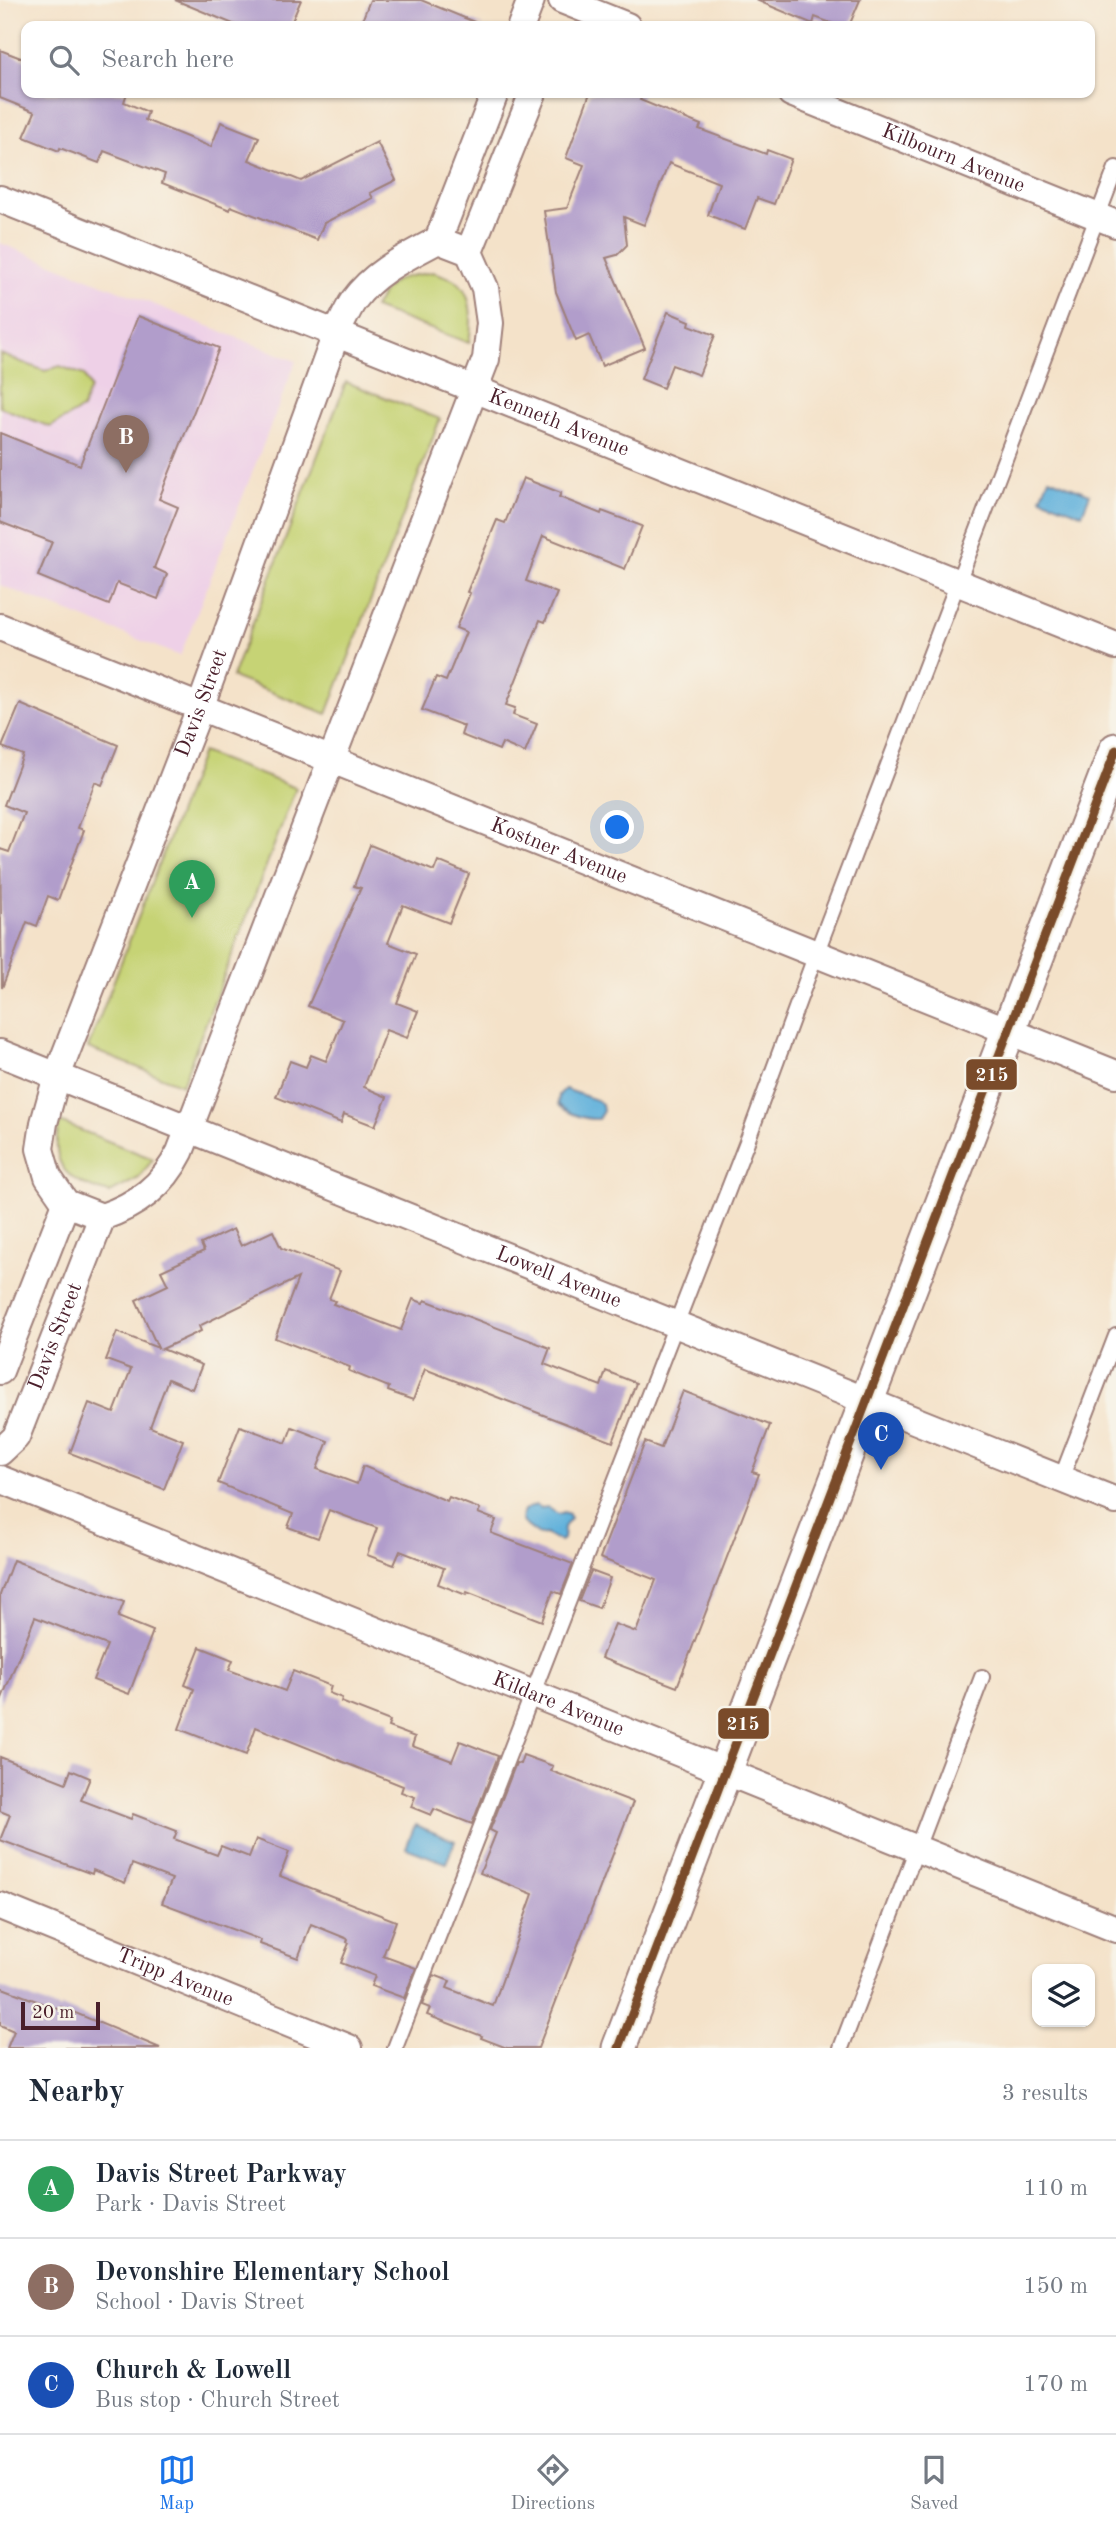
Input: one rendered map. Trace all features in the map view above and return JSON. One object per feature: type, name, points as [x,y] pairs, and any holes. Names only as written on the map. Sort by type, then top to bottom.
[{"type":"street","points":[[522,21],[531,0]]},
{"type":"street","points":[[565,7],[611,21]]},
{"type":"street","points":[[66,1203],[102,1217],[127,1208],[155,1187],[176,1160],[190,1129],[486,359],[490,323],[485,288],[469,252],[438,240],[493,98]]},
{"type":"street","points":[[469,252],[531,98]]},
{"type":"street","name":"Kilbourn Avenue","points":[[803,98],[1106,221]]},
{"type":"street","name":"Kenneth Avenue","points":[[0,199],[1116,646]]},
{"type":"street","name":"Davis Street","points":[[0,1371],[66,1203],[48,1177],[40,1149],[57,1076],[201,708],[336,334],[353,302],[371,280],[438,240]]},
{"type":"street","name":"Kostner Avenue","points":[[0,628],[1116,1074]]},
{"type":"street","points":[[619,2048],[1116,750]]},
{"type":"street","name":"Lowell Avenue","points":[[0,1053],[1116,1501]]},
{"type":"street","name":"Davis Street","points":[[0,1452],[16,1437],[102,1217]]},
{"type":"street","name":"Kildare Avenue","points":[[0,1479],[1116,1929]]},
{"type":"street","name":"Tripp Avenue","points":[[0,1906],[349,2048]]},
{"type":"lane","points":[[395,2048],[748,1139],[957,583],[1106,221],[1116,168]]},
{"type":"lane","points":[[1061,1479],[1116,1336]]},
{"type":"lane","points":[[841,2048],[982,1677]]},
{"type":"shaded area","points":[[0,243],[296,361],[180,656],[0,585]]},
{"type":"green space","points":[[434,272],[455,280],[466,293],[471,318],[469,343],[374,308],[391,284]]},
{"type":"green space","points":[[0,354],[45,371],[60,366],[84,375],[90,388],[82,409],[50,427],[0,407]]},
{"type":"green space","points":[[346,382],[440,419],[327,714],[232,677]]},
{"type":"green space","points":[[202,752],[296,788],[182,1085],[88,1048]]},
{"type":"green space","points":[[60,1122],[153,1159],[139,1178],[110,1193],[83,1184],[65,1171],[60,1162],[57,1138]]},
{"type":"water","points":[[1049,478],[1090,494],[1082,514],[1041,498]]},
{"type":"water","points":[[565,1089],[602,1104],[603,1111],[598,1119],[576,1115],[558,1104],[559,1095]]},
{"type":"water","points":[[535,1505],[547,1507],[558,1514],[569,1514],[570,1519],[564,1527],[563,1539],[560,1541],[545,1534],[539,1535],[523,1523],[521,1518],[524,1510]]},
{"type":"water","points":[[415,1825],[455,1841],[446,1863],[406,1848]]},
{"type":"building","points":[[175,0],[301,0],[292,21],[226,21]]},
{"type":"building","points":[[370,0],[421,0],[472,21],[362,21]]},
{"type":"building","points":[[756,0],[860,0],[851,21],[826,21],[815,17],[814,21],[806,21]]},
{"type":"building","points":[[0,50],[21,58],[21,98],[125,98],[124,102],[148,112],[145,120],[211,147],[221,122],[259,137],[249,160],[301,181],[377,142],[396,180],[370,193],[373,198],[324,223],[317,240],[231,206],[230,210],[162,183],[165,174],[104,151],[99,163],[24,137],[35,112],[0,98]]},
{"type":"building","points":[[588,98],[641,98],[640,100],[701,125],[699,129],[766,154],[767,150],[791,159],[774,204],[757,198],[745,229],[708,215],[719,183],[669,163],[644,225],[624,217],[627,245],[617,255],[606,258],[645,348],[602,366],[589,335],[576,341],[556,292],[544,211],[567,208],[584,165],[566,158]]},
{"type":"building","points":[[668,312],[690,321],[689,325],[715,335],[699,375],[672,365],[663,388],[641,379]]},
{"type":"building","points":[[138,316],[219,348],[159,499],[178,507],[154,568],[167,574],[158,599],[117,583],[109,605],[38,576],[52,542],[0,522],[0,433],[80,465]]},
{"type":"building","points":[[523,478],[561,493],[559,497],[601,514],[602,511],[642,526],[625,569],[543,536],[526,581],[557,593],[545,622],[540,620],[506,705],[515,708],[513,715],[537,724],[525,753],[502,743],[499,750],[461,735],[464,726],[422,710],[436,677],[446,681],[466,632],[456,628],[470,593],[467,592],[497,520],[505,523]]},
{"type":"building","points":[[20,704],[118,745],[102,785],[95,782],[78,828],[84,830],[58,900],[48,896],[37,926],[27,922],[2,988],[0,849],[9,852],[24,813],[4,805],[23,755],[2,747]]},
{"type":"building","points":[[370,845],[434,871],[438,861],[469,874],[449,923],[403,905],[388,943],[416,954],[397,1003],[418,1011],[407,1038],[386,1030],[364,1087],[387,1097],[375,1126],[344,1114],[341,1123],[276,1097],[290,1061],[306,1067],[311,1055],[326,1061],[343,1020],[308,1006],[361,888],[354,886]]},
{"type":"building","points":[[233,1229],[241,1246],[273,1231],[281,1248],[340,1271],[329,1299],[335,1301],[333,1304],[401,1330],[413,1299],[423,1303],[425,1300],[550,1348],[544,1364],[601,1386],[606,1371],[636,1383],[613,1442],[425,1369],[413,1400],[388,1391],[389,1387],[349,1371],[350,1367],[275,1338],[298,1278],[199,1326],[201,1331],[162,1349],[202,1365],[192,1389],[168,1379],[150,1427],[183,1440],[164,1489],[70,1453],[89,1403],[114,1413],[131,1369],[106,1360],[117,1332],[158,1348],[136,1300],[168,1285],[161,1271],[204,1251],[201,1244]]},
{"type":"building","points":[[683,1391],[770,1425],[752,1472],[759,1474],[677,1687],[601,1658],[615,1624],[636,1632],[656,1580],[600,1558],[645,1442],[661,1448]]},
{"type":"building","points":[[240,1426],[286,1443],[292,1427],[328,1441],[317,1469],[357,1484],[363,1466],[447,1501],[449,1497],[480,1509],[478,1513],[496,1520],[491,1533],[573,1564],[561,1594],[553,1591],[542,1621],[467,1592],[466,1595],[438,1584],[444,1568],[400,1551],[394,1565],[367,1555],[377,1528],[329,1510],[318,1538],[288,1527],[293,1514],[218,1483]]},
{"type":"building","points":[[13,1560],[124,1602],[118,1617],[153,1631],[129,1694],[93,1680],[107,1645],[35,1617],[0,1703],[0,1595]]},
{"type":"building","points":[[591,1571],[610,1578],[599,1608],[579,1601]]},
{"type":"building","points":[[200,1647],[233,1660],[229,1670],[285,1691],[293,1671],[331,1686],[329,1693],[342,1698],[341,1702],[390,1721],[388,1727],[415,1737],[412,1746],[452,1761],[460,1741],[498,1756],[472,1824],[434,1809],[431,1815],[411,1807],[415,1797],[401,1792],[403,1786],[256,1727],[246,1755],[179,1729],[194,1689],[185,1685]]},
{"type":"building","points":[[523,1755],[553,1766],[551,1771],[633,1802],[538,2048],[507,2048],[427,2015],[430,2008],[422,2005],[434,1975],[450,1981],[447,1988],[493,2006],[533,1894],[480,1873],[496,1833],[490,1830],[516,1763],[520,1764]]},
{"type":"building","points":[[0,1757],[66,1783],[71,1770],[90,1778],[81,1800],[131,1819],[133,1814],[177,1831],[174,1839],[217,1855],[221,1846],[249,1857],[256,1839],[289,1852],[280,1876],[396,1921],[383,1956],[416,1968],[404,1998],[371,1986],[375,1976],[341,1963],[348,1939],[311,1924],[298,1958],[260,1944],[261,1940],[162,1903],[172,1879],[132,1864],[125,1883],[93,1870],[92,1874],[0,1840],[10,1815],[0,1811]]},
{"type":"building","points":[[0,1987],[60,2010],[61,2007],[160,2048],[7,2048],[14,2031],[0,2025]]},
{"type":"transit line","name":"215","points":[[619,2048],[1116,750]]},
{"type":"place","name":"Devonshire Elementary School","points":[[126,473]]},
{"type":"place","name":"Davis Street Parkway","points":[[192,918]]},
{"type":"place","name":"Church & Lowell","points":[[881,1470]]}]
